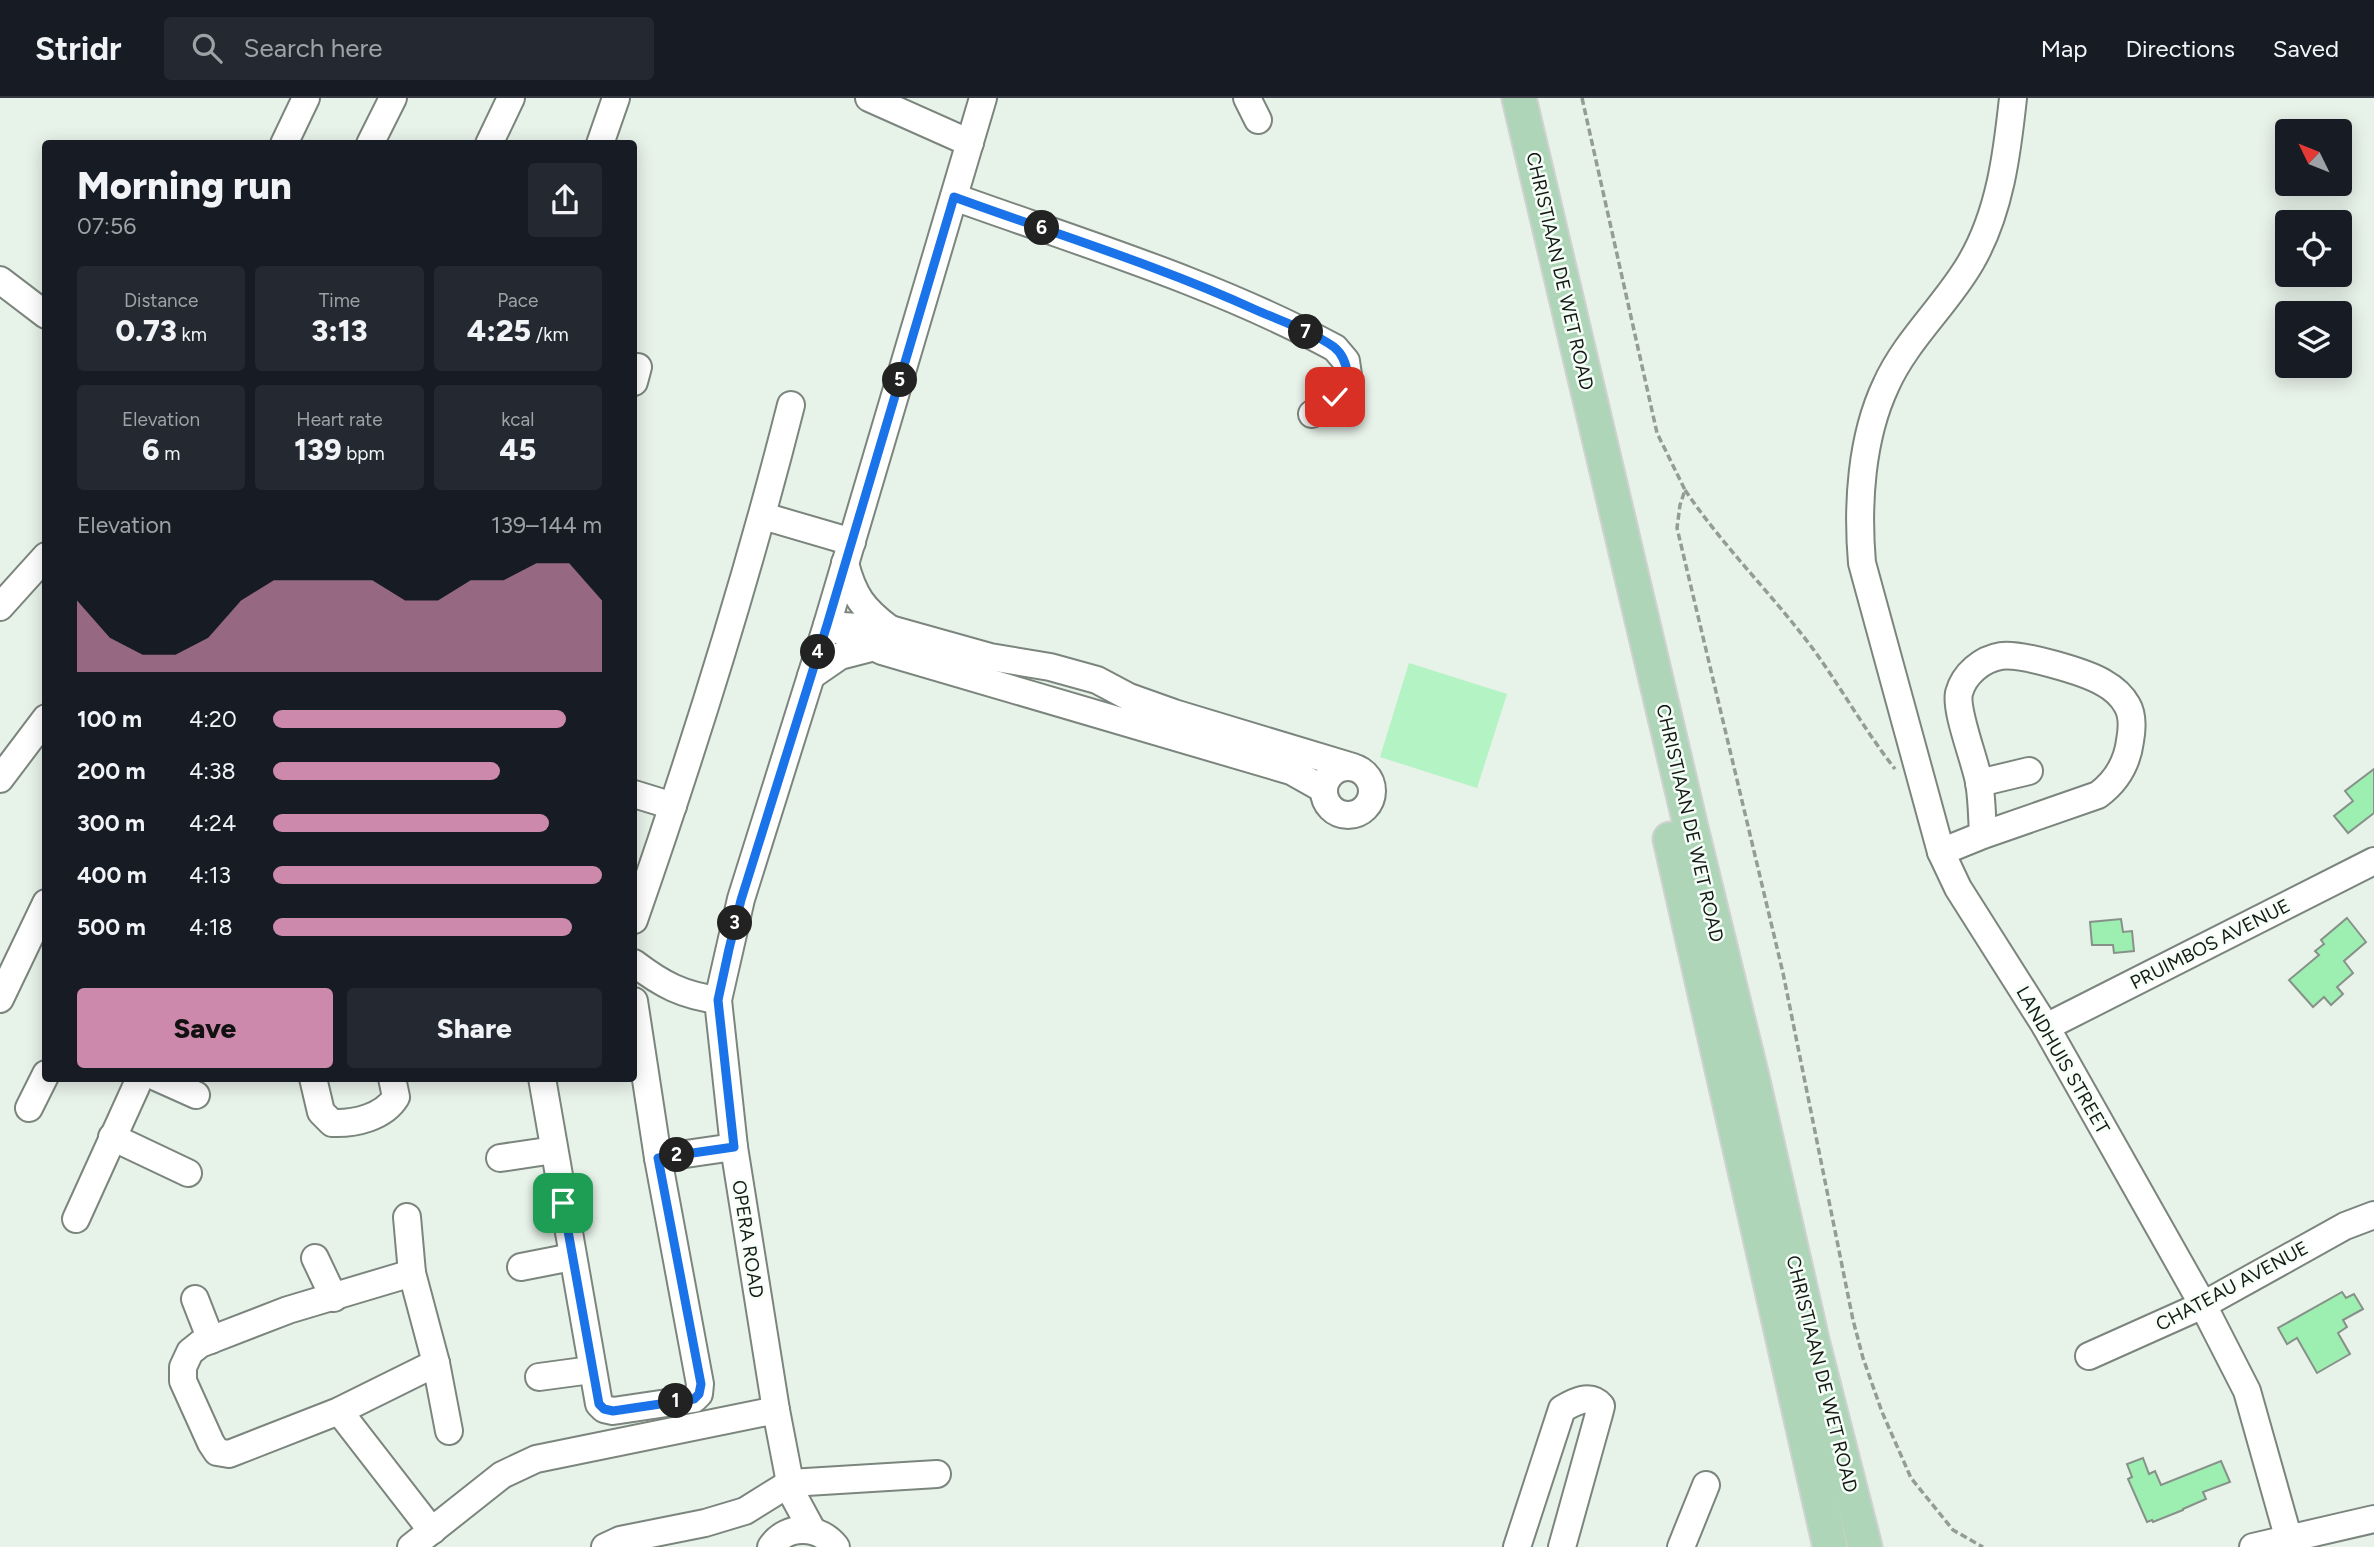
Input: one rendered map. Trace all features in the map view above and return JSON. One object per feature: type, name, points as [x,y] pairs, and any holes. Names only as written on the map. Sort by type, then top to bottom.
[{"type":"main road","name":"CHRISTIAAN DE WET ROAD","points":[[1496,98],[1674,855],[1830,1547]]},
{"type":"main road","name":"CHRISTIAAN DE WET ROAD","points":[[1519,98],[1813,1344],[1865,1547]]},
{"type":"street","points":[[286,140],[306,98]]},
{"type":"street","points":[[372,140],[393,98]]},
{"type":"street","points":[[491,140],[511,98]]},
{"type":"street","points":[[601,140],[616,98]]},
{"type":"street","points":[[869,98],[970,143]]},
{"type":"street","name":"OPERA ROAD","points":[[812,1530],[791,1488],[776,1410],[734,1147],[718,1000],[741,900],[827,625],[983,98]]},
{"type":"street","name":"LANDHUIS STREET","points":[[2013,98],[1998,198],[1986,230],[1970,263],[1886,384],[1869,433],[1860,537],[1862,563],[1941,852],[1958,888],[2046,1027],[2203,1305],[2247,1391],[2291,1543]]},
{"type":"street","points":[[954,197],[1118,254],[1226,296],[1335,348],[1346,361],[1348,375],[1335,397],[1312,414]]},
{"type":"street","points":[[0,280],[42,310]]},
{"type":"street","points":[[637,911],[673,806],[763,516],[792,405]]},
{"type":"street","points":[[763,516],[807,529],[849,552],[851,585],[871,615],[882,638]]},
{"type":"street","points":[[0,607],[42,560]]},
{"type":"street","points":[[827,625],[882,638],[1050,667],[1097,680],[1129,697],[1174,713],[1353,767],[1367,776],[1372,791],[1370,799],[1361,811],[1346,816],[1327,804],[1324,789],[1330,775],[1344,767],[1353,767]]},
{"type":"street","points":[[811,676],[840,656],[882,638],[1291,771],[1324,789]]},
{"type":"street","points":[[1941,852],[2098,795],[2112,784],[2122,770],[2129,752],[2132,728],[2129,706],[2106,684],[2051,663],[2003,656],[1978,665],[1966,677],[1958,702],[1979,783],[1983,835]]},
{"type":"street","points":[[0,779],[42,723]]},
{"type":"street","points":[[1979,783],[2029,771]]},
{"type":"street","points":[[637,795],[673,806]]},
{"type":"street","name":"PRUIMBOS AVENUE","points":[[2046,1027],[2374,861]]},
{"type":"street","points":[[0,999],[38,941],[42,922]]},
{"type":"street","points":[[637,965],[677,991],[718,1000]]},
{"type":"street","points":[[543,1082],[599,1404],[604,1409],[613,1411],[694,1399],[699,1394],[701,1384],[658,1158],[637,1021]]},
{"type":"street","points":[[29,1108],[42,1082]]},
{"type":"street","points":[[76,1219],[138,1082]]},
{"type":"street","points":[[167,1082],[196,1095]]},
{"type":"street","points":[[314,1082],[321,1112],[332,1123],[340,1124],[379,1114],[390,1106],[396,1097],[393,1082]]},
{"type":"street","points":[[112,1137],[188,1172]]},
{"type":"street","points":[[658,1158],[734,1147]]},
{"type":"street","points":[[500,1158],[554,1150]]},
{"type":"street","name":"CHATEAU AVENUE","points":[[2089,1356],[2203,1305],[2345,1226],[2374,1215]]},
{"type":"street","points":[[407,1217],[412,1273],[436,1363],[449,1431]]},
{"type":"street","points":[[521,1267],[572,1257]]},
{"type":"street","points":[[315,1258],[334,1297]]},
{"type":"street","points":[[412,1273],[288,1310],[200,1344],[185,1360],[183,1381],[217,1452],[229,1454],[339,1411],[436,1363]]},
{"type":"street","points":[[194,1299],[211,1340]]},
{"type":"street","points":[[539,1377],[592,1370]]},
{"type":"street","points":[[1517,1547],[1562,1409],[1574,1402],[1592,1399],[1601,1406],[1562,1547]]},
{"type":"street","points":[[411,1547],[502,1475],[537,1459],[776,1410]]},
{"type":"street","points":[[339,1411],[432,1531]]},
{"type":"street","points":[[605,1547],[620,1540],[705,1523],[745,1511],[791,1488],[937,1474]]},
{"type":"street","points":[[1681,1547],[1706,1485]]},
{"type":"street","name":"OPERA ROAD","points":[[777,1542],[791,1488]]},
{"type":"street","points":[[2253,1547],[2291,1543],[2374,1519]]},
{"type":"street","points":[[777,1542],[799,1530],[812,1530],[824,1535],[836,1547]]},
{"type":"path","points":[[1582,98],[1657,433],[1685,490],[1710,527],[1816,653],[1868,734],[1900,776]]},
{"type":"path","points":[[1685,490],[1679,505],[1677,528],[1783,973],[1863,1358],[1910,1478],[1953,1530],[1983,1547]]},
{"type":"green space","points":[[1409,663],[1507,694],[1477,788],[1380,757]]},
{"type":"building","points":[[2374,769],[2374,813],[2348,833],[2334,816],[2353,801],[2345,791]]},
{"type":"building","points":[[2347,918],[2366,942],[2344,961],[2353,973],[2337,987],[2343,994],[2331,1005],[2324,997],[2313,1007],[2289,980],[2319,955],[2315,951],[2324,944],[2321,940]]},
{"type":"building","points":[[2121,919],[2123,932],[2132,931],[2134,951],[2114,953],[2113,945],[2092,945],[2090,922]]},
{"type":"building","points":[[2342,1292],[2346,1298],[2354,1294],[2363,1309],[2343,1320],[2347,1327],[2338,1333],[2350,1354],[2317,1373],[2297,1338],[2287,1344],[2278,1328]]},
{"type":"building","points":[[2143,1458],[2149,1474],[2155,1471],[2161,1485],[2221,1461],[2230,1482],[2203,1492],[2206,1499],[2153,1522],[2147,1522],[2128,1479],[2132,1477],[2127,1464]]},
{"type":"route","points":[[563,1203],[599,1404],[604,1409],[613,1411],[694,1399],[699,1394],[701,1384],[658,1158],[734,1147],[718,1000],[729,949],[741,900],[827,625],[954,197],[1118,254],[1226,296],[1308,333],[1335,348],[1346,361],[1348,375],[1335,397]]}]
